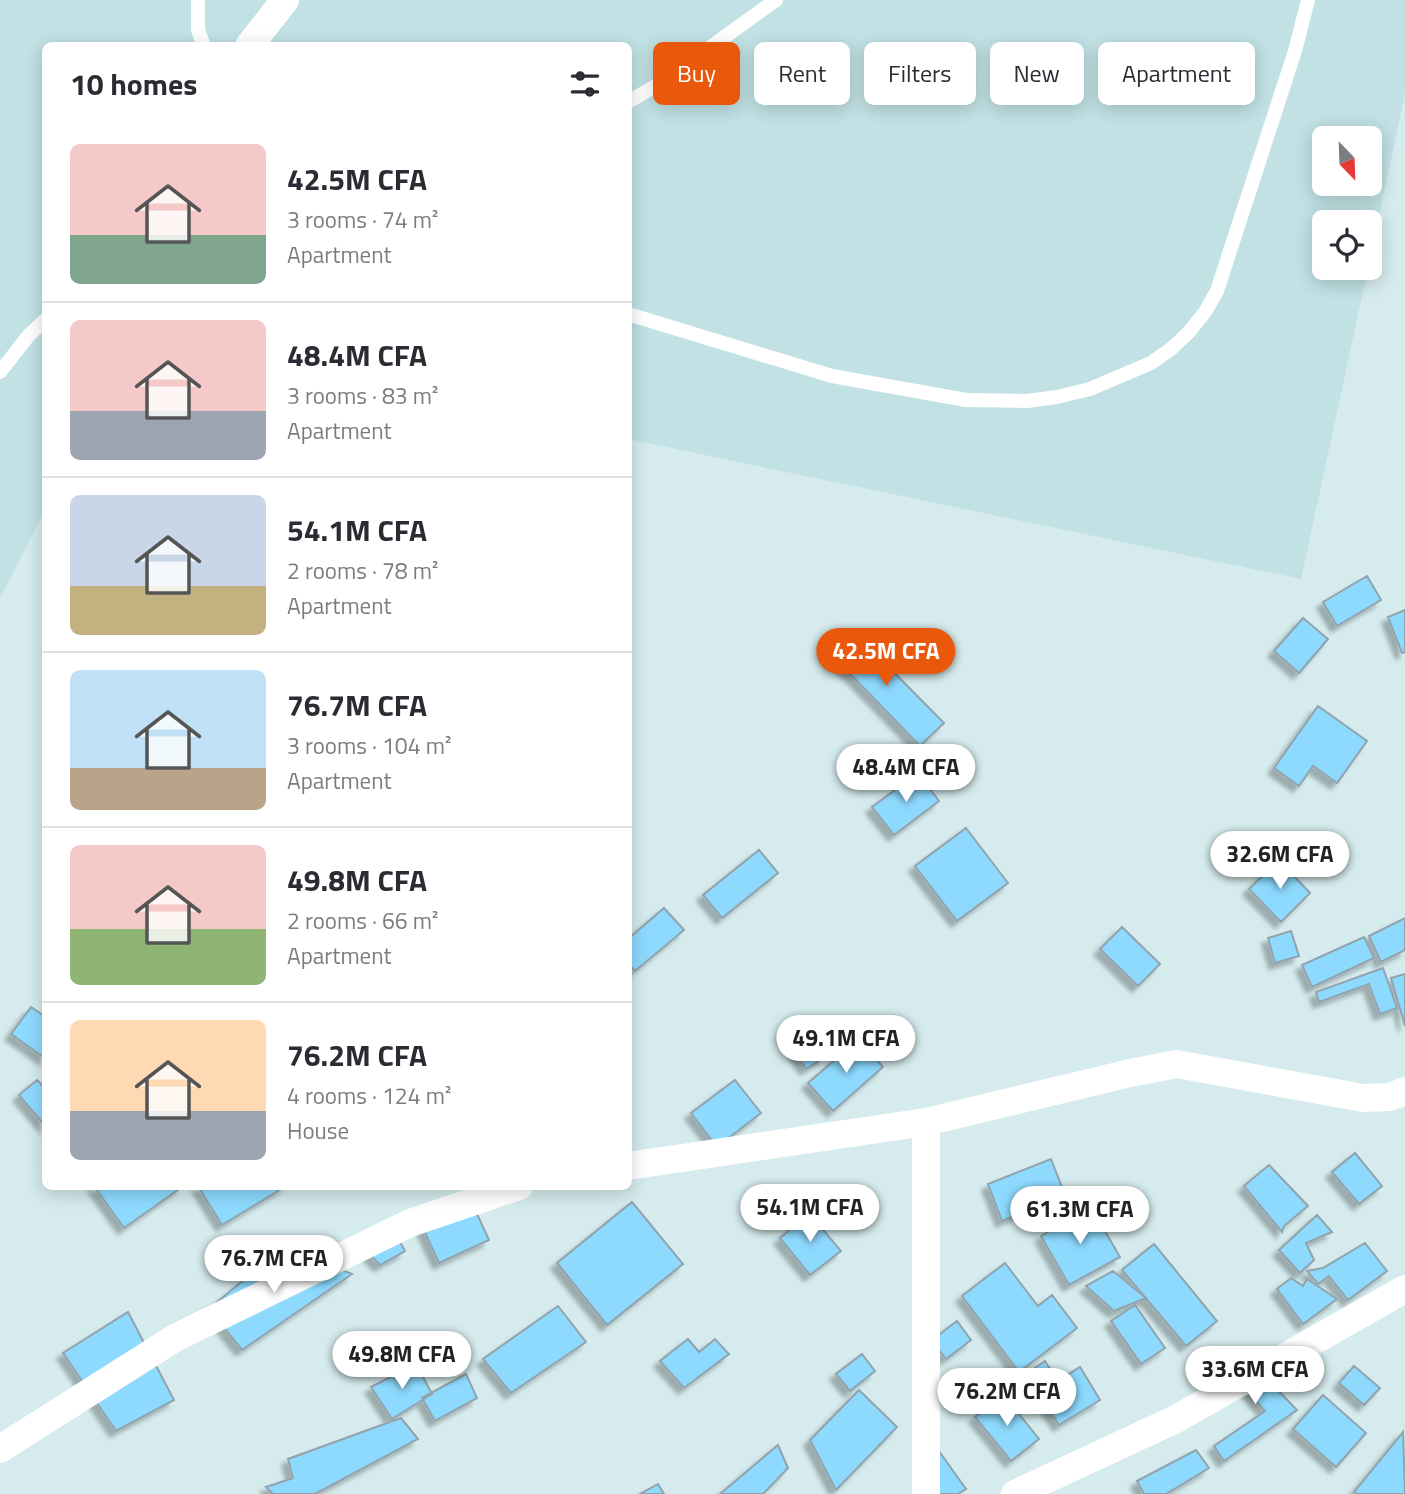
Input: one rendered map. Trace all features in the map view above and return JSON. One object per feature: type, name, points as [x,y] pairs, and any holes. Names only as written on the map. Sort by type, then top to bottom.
[{"type":"street","points":[[252,42],[285,0]]},
{"type":"street","points":[[632,1165],[926,1122],[1177,1064],[1363,1098],[1390,1097],[1405,1091]]},
{"type":"street","points":[[926,1122],[926,1494]]},
{"type":"street","points":[[0,1449],[175,1338],[410,1223],[507,1190]]},
{"type":"street","points":[[1015,1494],[1176,1419],[1405,1289]]},
{"type":"lane","points":[[198,0],[198,30],[202,42]]},
{"type":"lane","points":[[632,100],[776,0]]},
{"type":"lane","points":[[632,315],[832,376],[966,400],[1027,401],[1057,397],[1090,389],[1121,377],[1151,363],[1171,349],[1197,322],[1217,291],[1295,51],[1308,0]]},
{"type":"lane","points":[[0,372],[42,323]]},
{"type":"shaded area","points":[[0,0],[1405,0],[1405,94],[1380,210],[1312,210],[1312,280],[1365,280],[1301,579],[632,440],[632,42],[42,42],[42,516],[0,598]]},
{"type":"building","points":[[1367,576],[1381,600],[1337,626],[1323,602]]},
{"type":"building","points":[[1405,610],[1405,652],[1402,653],[1388,617]]},
{"type":"building","points":[[1303,618],[1328,639],[1299,673],[1274,651]]},
{"type":"building","points":[[851,629],[944,723],[920,746],[828,651]]},
{"type":"building","points":[[1318,706],[1367,741],[1337,783],[1313,766],[1299,786],[1274,768]]},
{"type":"building","points":[[918,773],[939,801],[894,835],[872,807]]},
{"type":"building","points":[[966,828],[1008,883],[957,921],[915,866]]},
{"type":"building","points":[[759,850],[778,873],[722,918],[703,895]]},
{"type":"building","points":[[1279,860],[1310,893],[1281,922],[1249,889]]},
{"type":"building","points":[[664,908],[684,930],[635,971],[632,968],[632,936]]},
{"type":"building","points":[[1405,918],[1405,950],[1381,962],[1369,936]]},
{"type":"building","points":[[1122,927],[1160,964],[1138,986],[1100,949]]},
{"type":"building","points":[[1291,931],[1299,956],[1275,963],[1268,938]]},
{"type":"building","points":[[1364,937],[1374,958],[1312,987],[1302,965]]},
{"type":"building","points":[[1383,968],[1397,1008],[1380,1014],[1369,984],[1319,1002],[1316,992]]},
{"type":"building","points":[[1405,974],[1405,1026],[1391,978]]},
{"type":"building","points":[[31,1007],[42,1014],[42,1056],[11,1034]]},
{"type":"building","points":[[801,1022],[824,1058],[806,1069],[783,1033]]},
{"type":"building","points":[[859,1039],[883,1067],[833,1111],[808,1083]]},
{"type":"building","points":[[37,1080],[42,1085],[42,1122],[19,1095]]},
{"type":"building","points":[[735,1080],[761,1113],[717,1147],[691,1113]]},
{"type":"building","points":[[1355,1153],[1382,1186],[1359,1204],[1332,1172]]},
{"type":"building","points":[[1051,1159],[1065,1195],[1002,1221],[988,1184]]},
{"type":"building","points":[[1269,1165],[1308,1206],[1284,1226],[1282,1232],[1244,1186]]},
{"type":"building","points":[[97,1190],[178,1190],[124,1228]]},
{"type":"building","points":[[200,1190],[279,1190],[222,1225]]},
{"type":"building","points":[[632,1202],[683,1264],[607,1325],[557,1263]]},
{"type":"building","points":[[472,1203],[489,1240],[439,1263],[422,1226]]},
{"type":"building","points":[[1091,1207],[1120,1257],[1069,1285],[1041,1236]]},
{"type":"building","points":[[809,1213],[841,1251],[810,1275],[780,1238]]},
{"type":"building","points":[[1317,1215],[1332,1232],[1306,1243],[1314,1260],[1300,1273],[1279,1250]]},
{"type":"building","points":[[398,1238],[405,1251],[380,1265],[369,1254]]},
{"type":"building","points":[[1365,1243],[1387,1271],[1348,1300],[1329,1276],[1318,1284],[1307,1271],[1323,1268]]},
{"type":"building","points":[[1154,1244],[1217,1321],[1186,1346],[1122,1270]]},
{"type":"building","points":[[283,1247],[352,1274],[242,1350],[209,1309]]},
{"type":"building","points":[[1005,1263],[1038,1306],[1052,1295],[1077,1328],[1019,1372],[962,1296]]},
{"type":"building","points":[[1113,1271],[1146,1298],[1114,1311],[1086,1286]]},
{"type":"building","points":[[1291,1278],[1303,1286],[1307,1279],[1337,1299],[1303,1324],[1277,1289]]},
{"type":"building","points":[[1135,1305],[1165,1348],[1141,1364],[1111,1321]]},
{"type":"building","points":[[558,1306],[586,1342],[511,1393],[483,1359]]},
{"type":"building","points":[[128,1312],[174,1400],[116,1431],[63,1353]]},
{"type":"building","points":[[957,1321],[971,1340],[946,1359],[932,1340]]},
{"type":"building","points":[[688,1339],[699,1352],[715,1339],[729,1354],[684,1388],[660,1361]]},
{"type":"building","points":[[1239,1350],[1297,1410],[1224,1461],[1214,1446],[1265,1411],[1226,1366]]},
{"type":"building","points":[[862,1354],[875,1371],[850,1391],[836,1374]]},
{"type":"building","points":[[1045,1361],[1058,1381],[1080,1367],[1100,1400],[1059,1425],[1026,1374]]},
{"type":"building","points":[[416,1364],[432,1394],[392,1419],[371,1387]]},
{"type":"building","points":[[1354,1366],[1380,1388],[1364,1405],[1339,1383]]},
{"type":"building","points":[[466,1374],[477,1398],[435,1421],[422,1398]]},
{"type":"building","points":[[859,1390],[897,1427],[836,1490],[810,1440]]},
{"type":"building","points":[[1003,1394],[1039,1439],[1011,1461],[975,1417]]},
{"type":"building","points":[[1323,1395],[1366,1433],[1336,1467],[1293,1429]]},
{"type":"building","points":[[401,1418],[418,1439],[315,1494],[273,1494],[266,1487],[293,1478],[288,1459]]},
{"type":"building","points":[[1403,1432],[1405,1494],[1354,1492]]},
{"type":"building","points":[[778,1445],[788,1468],[763,1494],[720,1494]]},
{"type":"building","points":[[936,1447],[966,1489],[958,1494],[939,1494]]},
{"type":"building","points":[[1196,1450],[1209,1468],[1166,1494],[1144,1494],[1137,1481]]},
{"type":"building","points":[[658,1484],[664,1494],[640,1494]]}]
